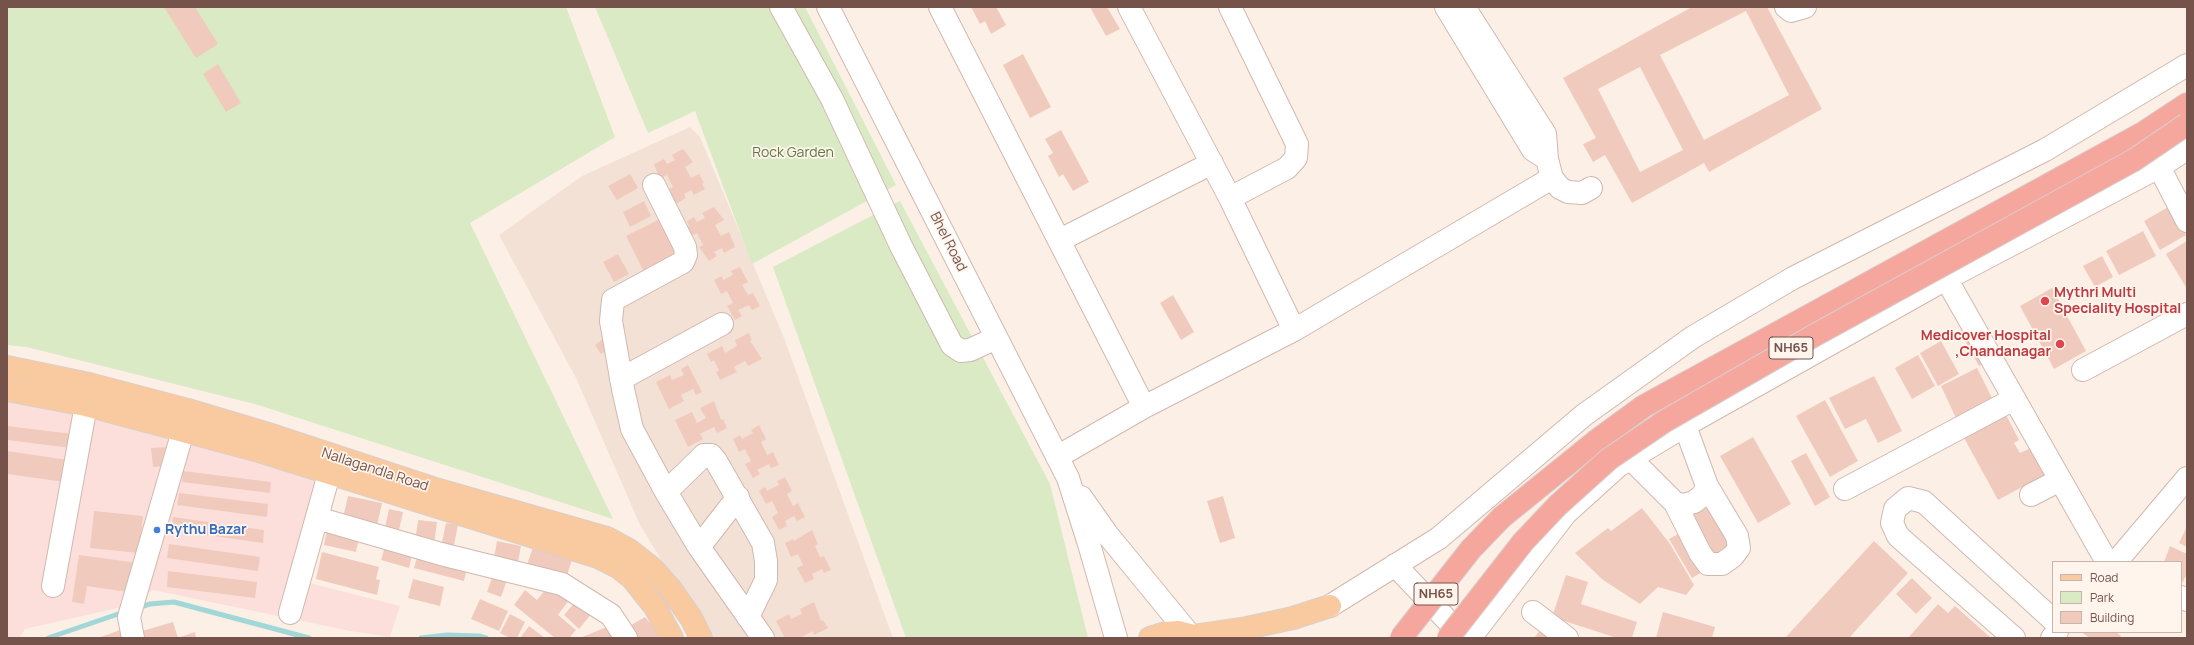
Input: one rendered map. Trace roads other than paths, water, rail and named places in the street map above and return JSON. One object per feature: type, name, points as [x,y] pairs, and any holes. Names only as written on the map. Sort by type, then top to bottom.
[{"type":"highway","name":"NH65","points":[[1401,638],[1471,549],[1502,517],[1596,441],[1644,406],[2143,133],[2187,104]]},
{"type":"highway","name":"NH65","points":[[1448,638],[1523,542],[1558,505],[1609,459],[1665,421],[1815,335],[1943,273],[2134,160],[2187,124]]},
{"type":"main road","name":"Nallagandla Road","points":[[7,367],[89,384],[188,410],[266,433],[432,488],[602,548],[618,567],[632,578],[655,607],[672,638]]},
{"type":"main road","name":"Nallagandla Road","points":[[7,390],[86,406],[259,451],[329,474],[602,548],[629,550],[652,568],[670,588],[691,618],[701,638]]},
{"type":"main road","points":[[1150,638],[1166,633],[1189,634],[1193,636],[1247,628],[1293,618],[1330,606]]},
{"type":"main road","points":[[1282,638],[1330,606]]},
{"type":"street","points":[[782,7],[832,99],[901,246],[952,345],[961,351],[970,350],[996,338]]},
{"type":"street","name":"Bhel Road","points":[[828,7],[1068,478]]},
{"type":"street","points":[[940,7],[1144,407]]},
{"type":"street","points":[[1130,7],[1230,198],[1300,327]]},
{"type":"street","points":[[1230,7],[1297,144],[1296,158],[1286,168],[1230,198]]},
{"type":"street","points":[[1446,7],[1533,150],[1549,169],[1560,188],[1568,192],[1582,192],[1591,188]]},
{"type":"street","points":[[1464,7],[1545,134],[1549,169]]},
{"type":"street","points":[[1786,7],[1791,11],[1805,7]]},
{"type":"street","points":[[1330,606],[1439,538],[1584,415],[1693,337],[1793,278],[2045,150],[2187,65]]},
{"type":"street","points":[[2150,148],[2187,221]]},
{"type":"street","points":[[1470,638],[1566,513],[1618,466],[1943,273],[2159,168],[2187,149]]},
{"type":"street","points":[[1060,240],[1212,164]]},
{"type":"street","points":[[1057,456],[1144,407],[1300,327],[1549,169]]},
{"type":"street","points":[[654,185],[685,247],[686,255],[683,262],[613,300],[612,321],[621,379],[632,429],[666,492],[699,547],[763,638]]},
{"type":"street","points":[[1943,273],[2106,561]]},
{"type":"street","points":[[2083,370],[2187,314]]},
{"type":"street","points":[[621,379],[722,324]]},
{"type":"street","points":[[1845,489],[2014,399]]},
{"type":"street","points":[[53,586],[86,406]]},
{"type":"street","points":[[1630,458],[1676,503],[1700,553],[1708,564],[1722,564],[1734,556],[1739,548],[1737,536],[1708,486],[1685,426]]},
{"type":"street","points":[[131,632],[129,617],[137,594],[183,431]]},
{"type":"street","points":[[666,492],[699,458],[704,455],[711,455],[738,497],[763,543],[766,561],[766,580],[748,616]]},
{"type":"street","points":[[290,613],[329,474]]},
{"type":"street","points":[[1068,478],[1107,534],[1189,634]]},
{"type":"street","points":[[1068,478],[1090,544],[1116,638]]},
{"type":"street","points":[[2031,495],[2060,480]]},
{"type":"street","points":[[1676,503],[1684,505],[1694,502],[1703,495],[1708,486]]},
{"type":"street","points":[[2117,561],[2184,486]]},
{"type":"street","points":[[699,547],[738,497]]},
{"type":"street","points":[[2014,638],[1898,536],[1892,523],[1895,509],[1908,498],[1924,502],[2052,629]]},
{"type":"street","points":[[317,518],[441,554],[562,584],[611,615],[626,638]]},
{"type":"street","points":[[1395,565],[1464,638]]},
{"type":"street","points":[[1533,612],[1567,638]]},
{"type":"waterway","points":[[137,608],[150,604],[174,602],[309,638]]},
{"type":"waterway","points":[[48,638],[124,612]]},
{"type":"waterway","points":[[421,638],[447,635],[479,636],[486,638]]},
{"type":"place","name":"Mythri Multi Speciality Hospital","points":[[2045,301]]},
{"type":"place","name":"Medicover Hospital ,Chandanagar","points":[[2060,344]]},
{"type":"place","name":"Rythu Bazar","points":[[157,530]]},
{"type":"park label","name":"Rock Garden","points":[[793,153]]}]
